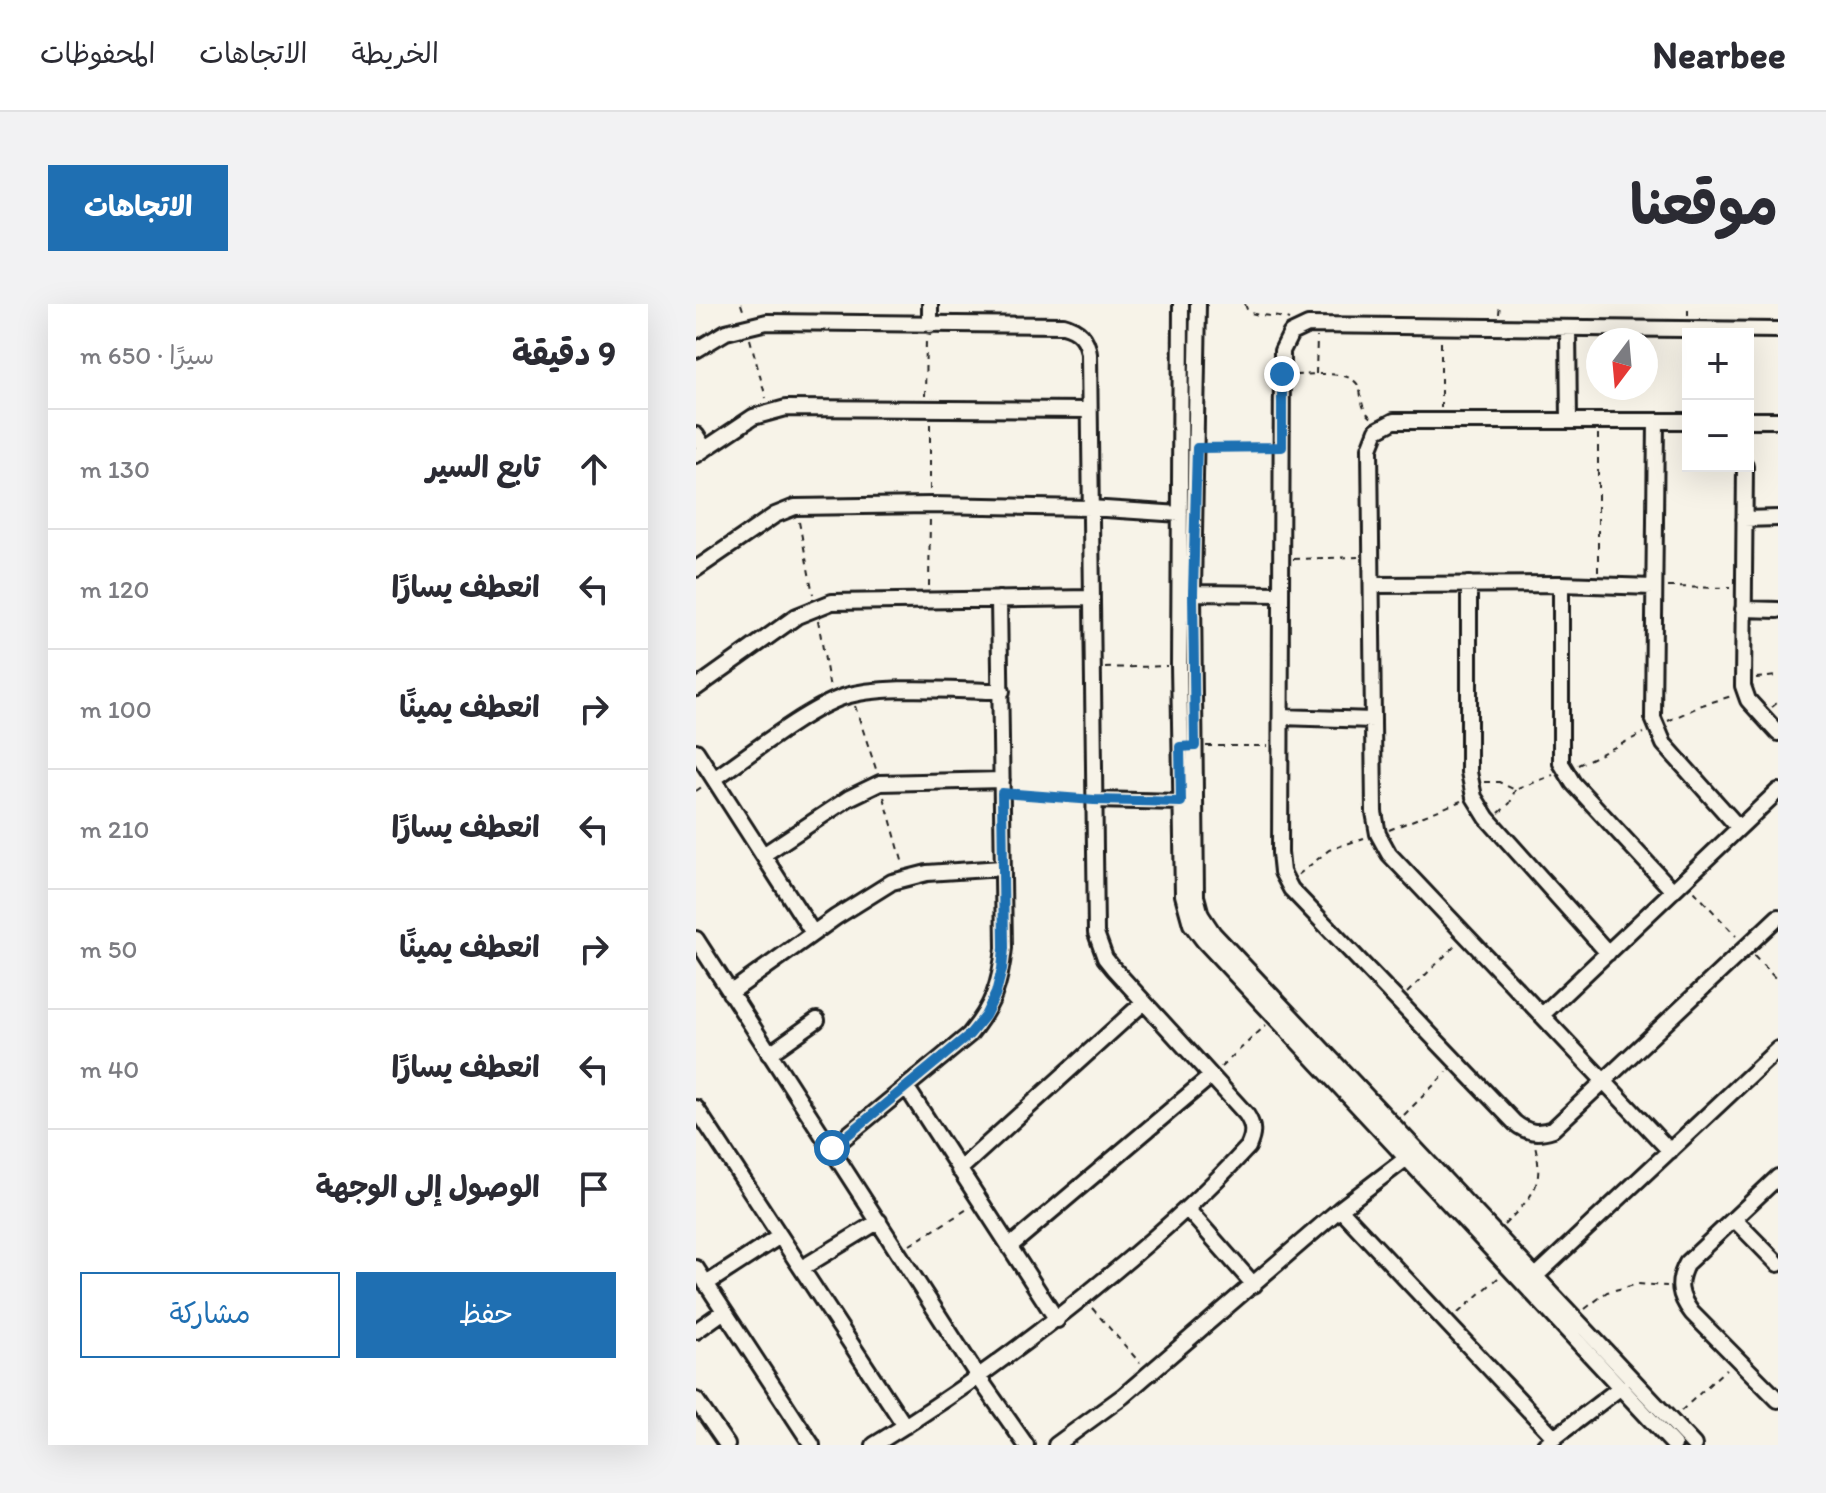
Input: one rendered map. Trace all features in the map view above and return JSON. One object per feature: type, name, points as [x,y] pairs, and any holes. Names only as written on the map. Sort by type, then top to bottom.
[{"type":"street","points":[[928,324],[930,304]]},
{"type":"street","points":[[1181,304],[1179,666],[1195,746],[1196,896],[1201,915],[1213,933],[1536,1276],[1621,1387],[1674,1445]]},
{"type":"street","points":[[1198,304],[1193,593],[1181,802],[1183,895],[1191,924],[1510,1268],[1578,1327],[1694,1445]]},
{"type":"street","points":[[696,350],[726,332],[767,322],[1071,327],[1079,332],[1088,346],[1095,921],[1099,946],[1113,968],[1252,1124],[1253,1136],[1248,1147],[1188,1210],[1057,1320],[979,1378],[874,1445]]},
{"type":"street","points":[[1778,330],[1317,325],[1300,328],[1285,342],[1282,374],[1280,862],[1286,881],[1398,1001],[1515,1123],[1533,1133],[1553,1129],[1778,917]]},
{"type":"street","points":[[1568,328],[1569,421]]},
{"type":"street","points":[[696,435],[700,452],[738,426],[770,411],[802,406],[1089,410]]},
{"type":"street","points":[[1754,420],[1778,420]]},
{"type":"street","points":[[1670,1151],[1389,854],[1378,834],[1374,812],[1370,448],[1372,438],[1385,424],[1440,421],[1682,421]]},
{"type":"street","points":[[1656,421],[1652,709],[1655,727],[1664,744],[1739,828]]},
{"type":"street","points":[[1745,472],[1744,686],[1752,705],[1778,733]]},
{"type":"street","points":[[696,569],[775,515],[795,507],[930,505],[1090,508],[1180,514]]},
{"type":"street","points":[[1744,519],[1778,518]]},
{"type":"street","points":[[1469,584],[1470,785],[1479,808],[1487,818],[1608,953]]},
{"type":"street","points":[[1561,584],[1560,746],[1565,771],[1678,886]]},
{"type":"street","points":[[1372,585],[1653,587]]},
{"type":"street","points":[[1193,593],[1281,594]]},
{"type":"street","points":[[696,688],[797,616],[832,602],[1091,598]]},
{"type":"street","points":[[832,1148],[969,1035],[985,1016],[996,993],[1004,948],[999,599]]},
{"type":"street","points":[[1743,609],[1778,610]]},
{"type":"street","points":[[714,779],[816,710],[842,698],[883,691],[1002,691]]},
{"type":"street","points":[[1281,717],[1373,720]]},
{"type":"street","points":[[696,751],[813,933]]},
{"type":"street","points":[[763,855],[856,793],[880,783],[1002,787]]},
{"type":"street","points":[[1542,1015],[1778,791]]},
{"type":"street","points":[[1094,800],[1181,802]]},
{"type":"street","points":[[730,993],[813,933],[892,882],[927,873],[1002,868]]},
{"type":"street","points":[[696,939],[979,1378],[1026,1445]]},
{"type":"street","points":[[959,1170],[1144,1002]]},
{"type":"street","points":[[769,1054],[817,1020]]},
{"type":"street","points":[[1536,1276],[1778,1049]]},
{"type":"street","points":[[1009,1247],[1211,1076]]},
{"type":"street","points":[[907,1088],[1057,1320]]},
{"type":"street","points":[[696,1108],[905,1426]]},
{"type":"street","points":[[1056,1445],[1149,1374],[1340,1209],[1408,1157]]},
{"type":"street","points":[[1778,1177],[1687,1263],[1680,1275],[1679,1288],[1683,1301],[1692,1313],[1778,1400]]},
{"type":"street","points":[[1340,1209],[1448,1322],[1550,1442],[1621,1387]]},
{"type":"street","points":[[1188,1210],[1254,1285]]},
{"type":"street","points":[[1734,1219],[1778,1264]]},
{"type":"street","points":[[802,1268],[879,1221]]},
{"type":"street","points":[[706,1284],[780,1236]]},
{"type":"street","points":[[696,1268],[812,1445]]},
{"type":"street","points":[[696,1331],[724,1311]]},
{"type":"street","points":[[696,1400],[727,1445]]},
{"type":"path","points":[[741,304],[770,411]]},
{"type":"path","points":[[1245,304],[1252,314],[1282,317],[1300,328]]},
{"type":"path","points":[[925,409],[928,324]]},
{"type":"path","points":[[1316,375],[1317,325]]},
{"type":"path","points":[[1440,421],[1441,327]]},
{"type":"path","points":[[1282,374],[1343,376],[1355,380],[1363,408],[1376,421],[1385,424]]},
{"type":"path","points":[[1598,585],[1599,421]]},
{"type":"path","points":[[1197,448],[1282,447]]},
{"type":"path","points":[[1281,559],[1371,557]]},
{"type":"path","points":[[1653,587],[1743,588]]},
{"type":"path","points":[[1092,669],[1179,666]]},
{"type":"path","points":[[1470,785],[1489,781],[1515,790],[1565,771],[1744,686],[1778,676]]},
{"type":"path","points":[[1195,746],[1281,746]]},
{"type":"path","points":[[1002,787],[1094,800]]},
{"type":"path","points":[[1487,818],[1505,809],[1515,790]]},
{"type":"path","points":[[1678,886],[1746,947],[1778,981]]},
{"type":"path","points":[[1398,1001],[1466,935]]},
{"type":"path","points":[[1211,1076],[1275,1017]]},
{"type":"path","points":[[1393,1126],[1457,1062]]},
{"type":"path","points":[[1495,1234],[1533,1196],[1538,1184],[1540,1170],[1533,1133]]},
{"type":"path","points":[[898,1252],[980,1201]]},
{"type":"path","points":[[1448,1322],[1510,1268]]},
{"type":"path","points":[[1578,1327],[1607,1292],[1638,1284],[1679,1288]]},
{"type":"path","points":[[1083,1298],[1149,1374]]},
{"type":"path","points":[[1671,1420],[1737,1358]]},
{"type":"route","points":[[832,1148],[939,1062],[985,1016],[996,993],[1004,948],[1002,793],[1181,802],[1180,747],[1195,746],[1193,593],[1197,448],[1282,447],[1282,374]]}]
